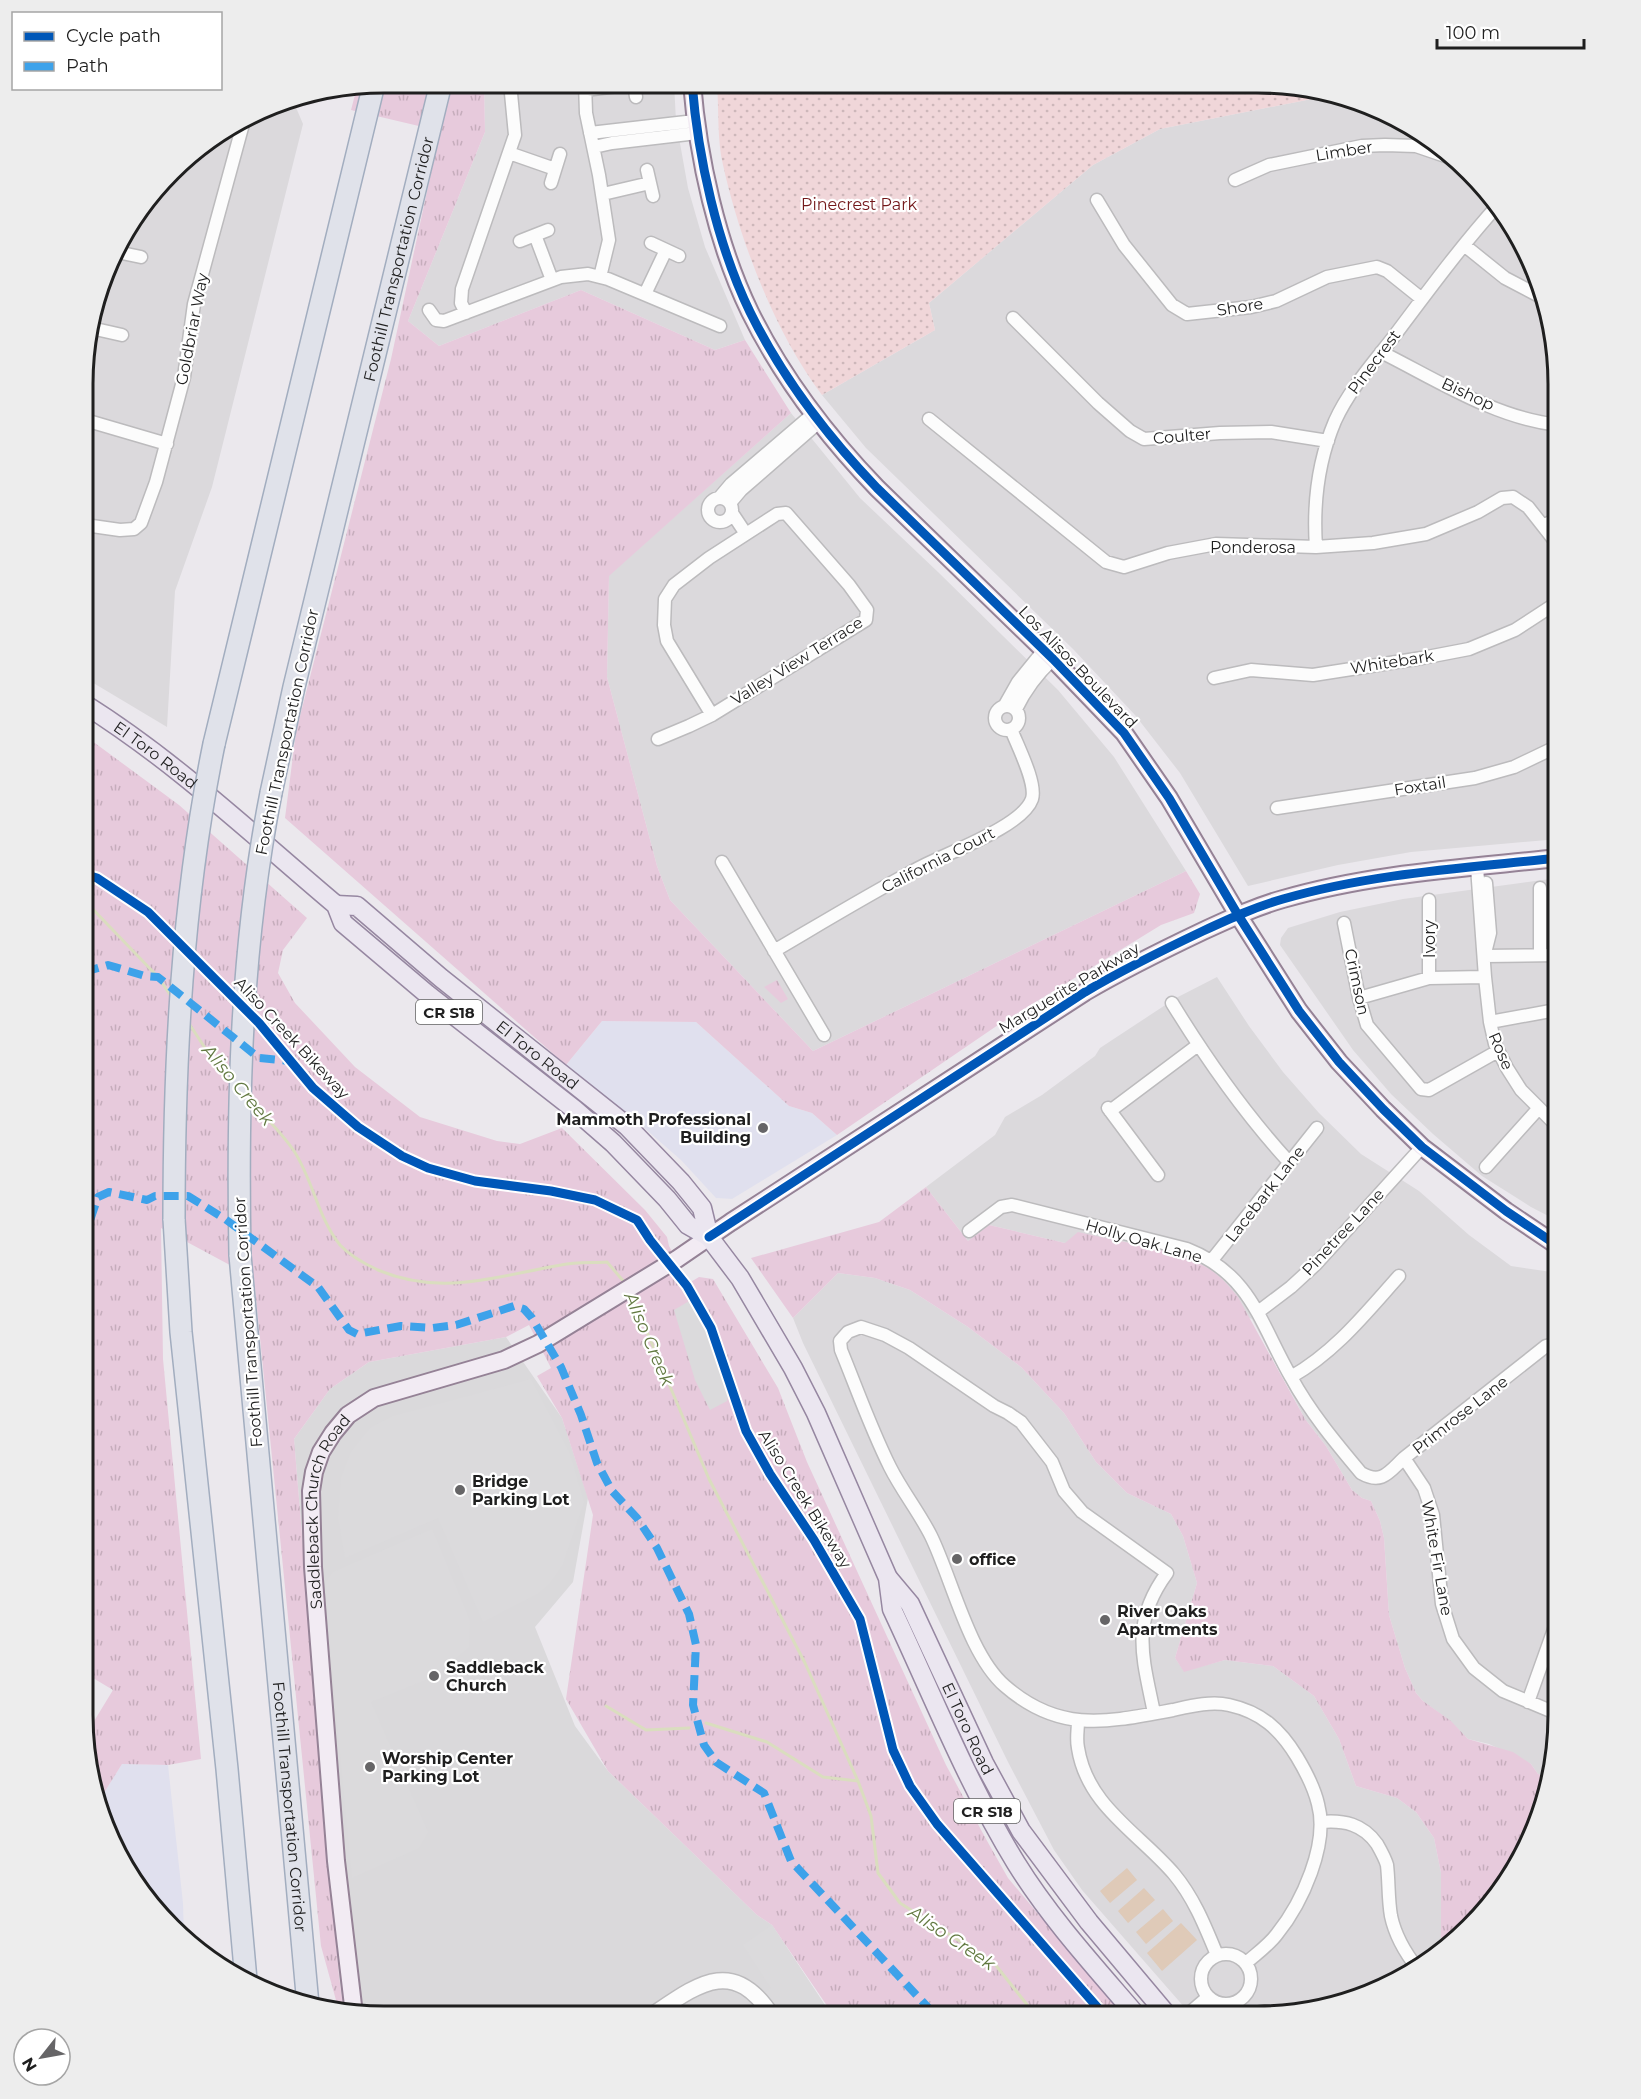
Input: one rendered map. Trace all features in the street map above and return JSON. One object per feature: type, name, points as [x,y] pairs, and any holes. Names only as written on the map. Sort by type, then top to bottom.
[{"type":"highway","name":"Foothill Transportation Corridor","points":[[307,1996],[240,1254],[238,1144],[242,1044],[255,897],[271,793],[294,687],[439,93]]},
{"type":"highway","points":[[245,1971],[227,1769],[181,1332],[174,1219],[182,986],[198,838],[214,744],[372,94]]},
{"type":"highway","points":[[227,1769],[233,1964]]},
{"type":"highway","points":[[297,1878],[318,1998]]},
{"type":"main road","name":"Los Alisos Boulevard","points":[[693,93],[696,127],[711,204],[728,255],[750,311],[783,369],[816,418],[877,488],[1049,654],[1124,733],[1169,798],[1238,915],[1299,1011],[1339,1062],[1422,1147],[1506,1211],[1548,1239]]},
{"type":"main road","name":"El Toro Road","points":[[93,710],[121,727],[166,761],[336,905],[343,922],[427,994],[574,1109],[613,1143],[667,1199],[688,1225],[710,1237],[740,1278],[793,1368],[816,1413],[888,1578],[892,1609],[980,1799],[1036,1893],[1080,1950],[1128,2006]]},
{"type":"main road","name":"Marguerite Parkway","points":[[710,1237],[1085,992],[1133,964],[1238,915],[1281,899],[1384,876],[1548,859]]},
{"type":"main road","name":"Saddleback Church Road","points":[[353,2004],[336,1861],[313,1567],[311,1491],[314,1472],[321,1452],[348,1415],[374,1398],[504,1360],[538,1344],[710,1237]]},
{"type":"main road","name":"El Toro Road","points":[[888,1578],[910,1604],[984,1763],[1021,1831],[1089,1922],[1160,2006]]},
{"type":"street","points":[[466,313],[461,303],[462,289],[515,135],[511,93]]},
{"type":"street","points":[[585,93],[586,113],[603,194],[609,240],[600,277]]},
{"type":"street","points":[[635,93],[636,97]]},
{"type":"street","points":[[590,133],[696,127]]},
{"type":"street","points":[[594,147],[696,127]]},
{"type":"street","name":"Goldbriar Way","points":[[93,526],[120,530],[134,529],[141,523],[167,444],[184,377],[194,304],[241,130]]},
{"type":"street","name":"Limber","points":[[1235,180],[1269,165],[1362,146],[1416,146],[1432,151]]},
{"type":"street","points":[[509,153],[555,169]]},
{"type":"street","points":[[551,183],[560,154]]},
{"type":"street","points":[[603,194],[651,190],[647,170]]},
{"type":"street","name":"Shore","points":[[1097,200],[1124,245],[1172,305],[1186,314],[1251,308],[1276,301],[1327,277],[1377,267],[1387,271],[1422,299]]},
{"type":"street","name":"Pinecrest","points":[[1316,547],[1316,489],[1335,420],[1348,398],[1422,299],[1492,212]]},
{"type":"street","points":[[520,241],[548,230]]},
{"type":"street","points":[[534,235],[552,280]]},
{"type":"street","points":[[651,243],[679,256]]},
{"type":"street","points":[[1464,245],[1505,278],[1534,293]]},
{"type":"street","points":[[645,294],[666,250]]},
{"type":"street","points":[[124,253],[141,257]]},
{"type":"street","points":[[429,310],[436,320],[444,321],[552,280],[588,274],[645,294],[720,326]]},
{"type":"street","name":"Coulter","points":[[1013,318],[1098,403],[1144,440],[1220,433],[1271,432],[1328,441]]},
{"type":"street","points":[[98,330],[122,335]]},
{"type":"street","name":"Bishop","points":[[1382,352],[1480,402],[1518,416],[1548,423]]},
{"type":"street","points":[[719,522],[727,520],[727,504],[816,418]]},
{"type":"street","name":"Ponderosa","points":[[929,419],[1106,562],[1124,567],[1168,554],[1216,544],[1316,547],[1373,543],[1426,534],[1478,512],[1502,498],[1513,497],[1528,507],[1543,526]]},
{"type":"street","points":[[93,422],[167,444]]},
{"type":"street","points":[[732,543],[719,522],[712,518],[708,507],[712,500],[727,504],[746,534]]},
{"type":"street","name":"Valley View Terrace","points":[[658,739],[712,715],[861,625],[867,617],[867,610],[849,585],[788,515],[779,513],[709,558],[674,585],[665,599],[665,635],[671,650],[712,715]]},
{"type":"street","points":[[1548,523],[1543,526],[1548,532]]},
{"type":"street","name":"Whitebark","points":[[1214,678],[1251,670],[1313,675],[1469,649],[1515,630],[1548,609]]},
{"type":"street","name":"California Court","points":[[1011,707],[997,711],[995,720],[1003,729],[1011,729],[1018,724],[1019,720],[1011,707],[1018,682],[1049,654]]},
{"type":"street","name":"California Court","points":[[774,951],[914,870],[984,838],[1023,811],[1032,800],[1032,786],[1011,729]]},
{"type":"street","name":"Foxtail","points":[[1277,808],[1475,778],[1514,767],[1548,751]]},
{"type":"street","points":[[722,862],[824,1035]]},
{"type":"street","name":"Rose","points":[[1481,866],[1490,933],[1485,956],[1490,1022],[1498,1051],[1521,1090],[1548,1117]]},
{"type":"street","points":[[1540,888],[1540,955]]},
{"type":"street","name":"Ivory","points":[[1429,900],[1429,978]]},
{"type":"street","name":"Crimson","points":[[1344,923],[1366,1026],[1421,1089],[1429,1090],[1498,1051]]},
{"type":"street","points":[[1485,956],[1548,955]]},
{"type":"street","points":[[1359,998],[1429,978],[1485,977]]},
{"type":"street","points":[[1172,1003],[1232,1094],[1289,1162]]},
{"type":"street","points":[[1490,1022],[1548,1011]]},
{"type":"street","points":[[1158,1175],[1109,1109],[1198,1045]]},
{"type":"street","points":[[1486,1167],[1538,1109]]},
{"type":"street","name":"Lacebark Lane","points":[[1212,1260],[1317,1128]]},
{"type":"street","name":"Pinetree Lane","points":[[1257,1312],[1291,1287],[1316,1264],[1422,1147]]},
{"type":"street","name":"Holly Oak Lane","points":[[969,1231],[1001,1207],[1012,1204],[1187,1249],[1212,1260],[1236,1279],[1321,1425],[1360,1473]]},
{"type":"street","points":[[1291,1377],[1314,1364],[1340,1342],[1399,1276]]},
{"type":"street","points":[[1154,1713],[1142,1648],[1142,1629],[1147,1609],[1157,1586],[1167,1572],[1082,1512],[1072,1502],[1064,1491],[1052,1462],[1021,1422],[909,1348],[867,1328],[861,1327],[848,1332],[840,1341],[840,1346],[891,1468],[930,1534],[976,1648],[988,1668],[1003,1685],[1022,1700],[1046,1712],[1078,1721],[1113,1721],[1216,1703],[1232,1705],[1263,1717],[1288,1742],[1309,1778],[1319,1805],[1321,1822],[1316,1853],[1303,1891],[1276,1935],[1246,1963]]},
{"type":"street","name":"Primrose Lane","points":[[1360,1473],[1378,1479],[1386,1475],[1404,1458],[1548,1346]]},
{"type":"street","name":"White Fir Lane","points":[[1404,1458],[1424,1488],[1433,1515],[1442,1604],[1453,1639],[1474,1668],[1503,1691],[1548,1710]]},
{"type":"street","points":[[1528,1702],[1548,1646]]},
{"type":"street","points":[[1078,1721],[1077,1746],[1082,1768],[1091,1787],[1118,1820],[1174,1875],[1198,1910],[1217,1955]]},
{"type":"street","points":[[1321,1822],[1347,1822],[1358,1826],[1373,1838],[1385,1859],[1391,1918],[1404,1949],[1412,1961]]},
{"type":"street","points":[[1233,1954],[1246,1963],[1252,1978],[1247,1994],[1234,2003],[1220,2004],[1208,1997],[1203,1990],[1201,1974],[1204,1966],[1217,1955],[1233,1954]]},
{"type":"street","points":[[666,2006],[704,1983],[719,1980],[740,1983],[755,1994],[764,2006]]},
{"type":"street","points":[[1198,2006],[1208,1997]]},
{"type":"shaded area","points":[[484,93],[675,93],[676,121],[688,188],[705,247],[745,340],[715,350],[581,290],[439,346],[408,321],[485,132]]},
{"type":"shaded area","points":[[1313,99],[1351,108],[1402,132],[1449,165],[1476,192],[1509,238],[1533,290],[1546,346],[1548,384],[1548,840],[1411,852],[1338,865],[1248,886],[1180,773],[1135,715],[1073,649],[866,448],[822,395],[935,330],[929,303],[1093,165],[1160,129]]},
{"type":"shaded area","points":[[296,107],[303,124],[212,487],[175,591],[167,727],[93,683],[95,346],[108,290],[123,255],[142,222],[165,192],[192,165],[222,142],[255,123]]},
{"type":"shaded area","points":[[791,413],[860,498],[1058,690],[1114,757],[1186,871],[813,1051],[670,900],[657,866],[607,677],[609,575]]},
{"type":"shaded area","points":[[1548,879],[1548,1216],[1482,1176],[1391,1094],[1353,1050],[1280,945],[1281,938],[1288,928],[1340,912],[1403,899]]},
{"type":"shaded area","points":[[1217,977],[1283,1072],[1319,1113],[1361,1154],[1419,1191],[1469,1235],[1511,1266],[1548,1272],[1548,1715],[1546,1753],[1541,1775],[1538,1774],[1531,1764],[1489,1744],[1468,1739],[1416,1693],[1405,1668],[1389,1615],[1384,1538],[1380,1521],[1371,1501],[1362,1498],[1352,1490],[1326,1446],[1305,1419],[1252,1319],[1065,1243],[989,1225],[968,1241],[926,1187],[995,1135],[1005,1117],[1042,1095],[1095,1056],[1100,1048],[1176,998]]},
{"type":"shaded area","points":[[602,1021],[696,1022],[789,1106],[812,1113],[837,1135],[732,1199],[716,1198],[681,1160],[566,1065]]},
{"type":"shaded area","points":[[838,1273],[875,1278],[910,1290],[968,1327],[1021,1367],[1064,1413],[1096,1462],[1127,1493],[1171,1514],[1183,1536],[1197,1583],[1175,1658],[1184,1671],[1225,1660],[1273,1666],[1314,1696],[1339,1739],[1356,1786],[1397,1798],[1416,1812],[1434,1838],[1441,1873],[1443,1939],[1419,1957],[1386,1976],[1351,1991],[1332,1996],[1295,2004],[1183,2006],[1082,1890],[1054,1850],[1008,1762],[803,1343],[793,1318]]},
{"type":"shaded area","points":[[691,1300],[709,1335],[729,1389],[727,1401],[710,1410],[695,1380],[674,1310]]},
{"type":"shaded area","name":"Saddleback Church","points":[[506,1337],[562,1418],[588,1498],[573,1582],[535,1627],[575,1726],[608,1771],[757,1915],[772,1925],[825,2006],[384,2006],[343,2003],[294,1439],[330,1389],[369,1362]]},
{"type":"shaded area","name":"Bridge Parking Lot","points":[[531,1379],[570,1454],[584,1502],[562,1566],[549,1584],[537,1594],[483,1622],[438,1518],[345,1558],[338,1518],[341,1478],[351,1452],[370,1428],[393,1416]]},
{"type":"shaded area","name":"Worship Center Parking Lot","points":[[432,1529],[470,1621],[469,1647],[433,1677],[371,1702],[428,1832],[419,1848],[352,1878],[324,1585],[333,1572]]},
{"type":"shaded area","points":[[122,1764],[168,1765],[184,1926],[165,1907],[142,1877],[123,1844],[104,1793]]},
{"type":"shaded area","points":[[1127,1868],[1137,1880],[1110,1903],[1100,1891]]},
{"type":"shaded area","points":[[1144,1888],[1155,1900],[1128,1923],[1118,1911]]},
{"type":"shaded area","points":[[1163,1909],[1173,1921],[1146,1944],[1136,1932]]},
{"type":"shaded area","points":[[1181,1923],[1197,1940],[1162,1971],[1147,1953]]},
{"type":"shaded area","points":[[772,1925],[825,2006],[773,2006],[764,1993],[771,1988],[743,1945]]},
{"type":"green space","points":[[484,93],[485,132],[408,321],[439,346],[581,290],[715,350],[745,340],[791,413],[609,576],[607,677],[657,866],[670,900],[813,1051],[1186,871],[1200,894],[1194,913],[1161,925],[998,1025],[837,1135],[812,1113],[789,1106],[696,1022],[602,1021],[566,1065],[285,818],[296,732],[391,359],[440,131],[351,110],[355,95]]},
{"type":"green space","name":"Pinecrest Park","points":[[717,93],[1257,93],[1295,95],[1313,99],[1160,129],[1093,165],[929,303],[935,330],[822,395],[789,344],[749,255],[730,194],[719,135]]},
{"type":"green space","points":[[93,742],[179,805],[307,918],[283,950],[278,973],[295,1003],[355,1067],[420,1117],[497,1141],[520,1144],[562,1128],[645,1210],[667,1237],[669,1246],[689,1283],[699,1277],[713,1279],[778,1388],[807,1462],[946,1765],[986,1839],[1008,1878],[1116,2006],[827,2006],[772,1925],[757,1915],[608,1771],[566,1699],[593,1515],[562,1418],[537,1376],[551,1368],[529,1325],[506,1337],[369,1362],[330,1389],[294,1439],[343,2003],[337,2002],[321,1946],[254,1278],[161,1228],[163,1359],[201,1759],[168,1765],[122,1764],[104,1793],[95,1753],[93,1722],[113,1690],[93,1678]]},
{"type":"green space","points":[[777,980],[788,999],[781,1003],[764,987]]},
{"type":"green space","points":[[926,1187],[968,1241],[989,1225],[1065,1243],[1078,1232],[1190,1259],[1214,1272],[1238,1297],[1305,1419],[1326,1446],[1352,1490],[1362,1498],[1371,1501],[1380,1521],[1384,1538],[1389,1615],[1405,1668],[1416,1693],[1423,1701],[1451,1721],[1468,1739],[1513,1752],[1531,1764],[1538,1774],[1541,1775],[1533,1809],[1526,1826],[1499,1877],[1476,1907],[1443,1939],[1441,1873],[1434,1838],[1416,1812],[1397,1798],[1356,1786],[1339,1739],[1314,1696],[1273,1666],[1225,1660],[1184,1672],[1175,1658],[1197,1583],[1183,1536],[1171,1514],[1127,1493],[1096,1462],[1064,1413],[1021,1367],[968,1327],[910,1290],[875,1278],[838,1273],[793,1318],[751,1258],[879,1222]]},
{"type":"waterway","name":"Aliso Creek","points":[[93,909],[158,977],[173,999]]},
{"type":"waterway","name":"Aliso Creek","points":[[188,1022],[207,1051],[232,1079]]},
{"type":"waterway","name":"Aliso Creek","points":[[250,1100],[278,1131],[301,1162],[326,1223],[340,1245],[373,1268],[402,1278],[447,1283],[492,1279],[567,1264],[607,1262],[625,1283]]},
{"type":"waterway","name":"Aliso Creek","points":[[631,1294],[709,1479],[805,1663],[858,1781],[871,1816],[878,1873],[900,1903],[994,1963],[1028,2006]]},
{"type":"waterway","points":[[606,1706],[646,1730],[689,1728]]},
{"type":"waterway","points":[[706,1723],[767,1742],[823,1777],[858,1781]]},
{"type":"marked path","points":[[93,969],[108,965],[145,976],[158,977],[259,1058],[290,1061]]},
{"type":"marked path","points":[[93,1212],[98,1197],[109,1192],[147,1200],[155,1196],[188,1196],[225,1219],[318,1287],[349,1330],[357,1334],[401,1326],[432,1328],[456,1325],[514,1306],[524,1309],[532,1318],[561,1367],[581,1415],[597,1463],[612,1491],[637,1518],[657,1548],[689,1614],[696,1645],[693,1705],[704,1745],[716,1762],[764,1793],[791,1861],[927,2006]]},
{"type":"cycle path","points":[[693,93],[704,170],[719,229],[738,286],[776,360],[823,427],[877,488],[1053,659],[1124,733],[1169,798],[1238,915],[1299,1011],[1339,1062],[1422,1147],[1506,1211],[1548,1239]]},
{"type":"cycle path","points":[[709,1237],[1085,992],[1114,975],[1223,922],[1283,899],[1351,883],[1385,877],[1548,859]]},
{"type":"cycle path","name":"Aliso Creek Bikeway","points":[[93,877],[148,912],[259,1023],[313,1088],[358,1127],[402,1156],[428,1168],[475,1181],[551,1191],[595,1200],[637,1220],[687,1286],[711,1328],[746,1431],[860,1619],[893,1750],[910,1786],[937,1824],[1096,2006]]},
{"type":"place","name":"Mammoth Professional Building","points":[[763,1128]]},
{"type":"place","name":"Bridge Parking Lot","points":[[460,1490]]},
{"type":"place","name":"office","points":[[957,1559]]},
{"type":"place","name":"River Oaks Apartments","points":[[1105,1620]]},
{"type":"place","name":"Saddleback Church","points":[[434,1676]]},
{"type":"place","name":"Worship Center Parking Lot","points":[[370,1767]]}]
